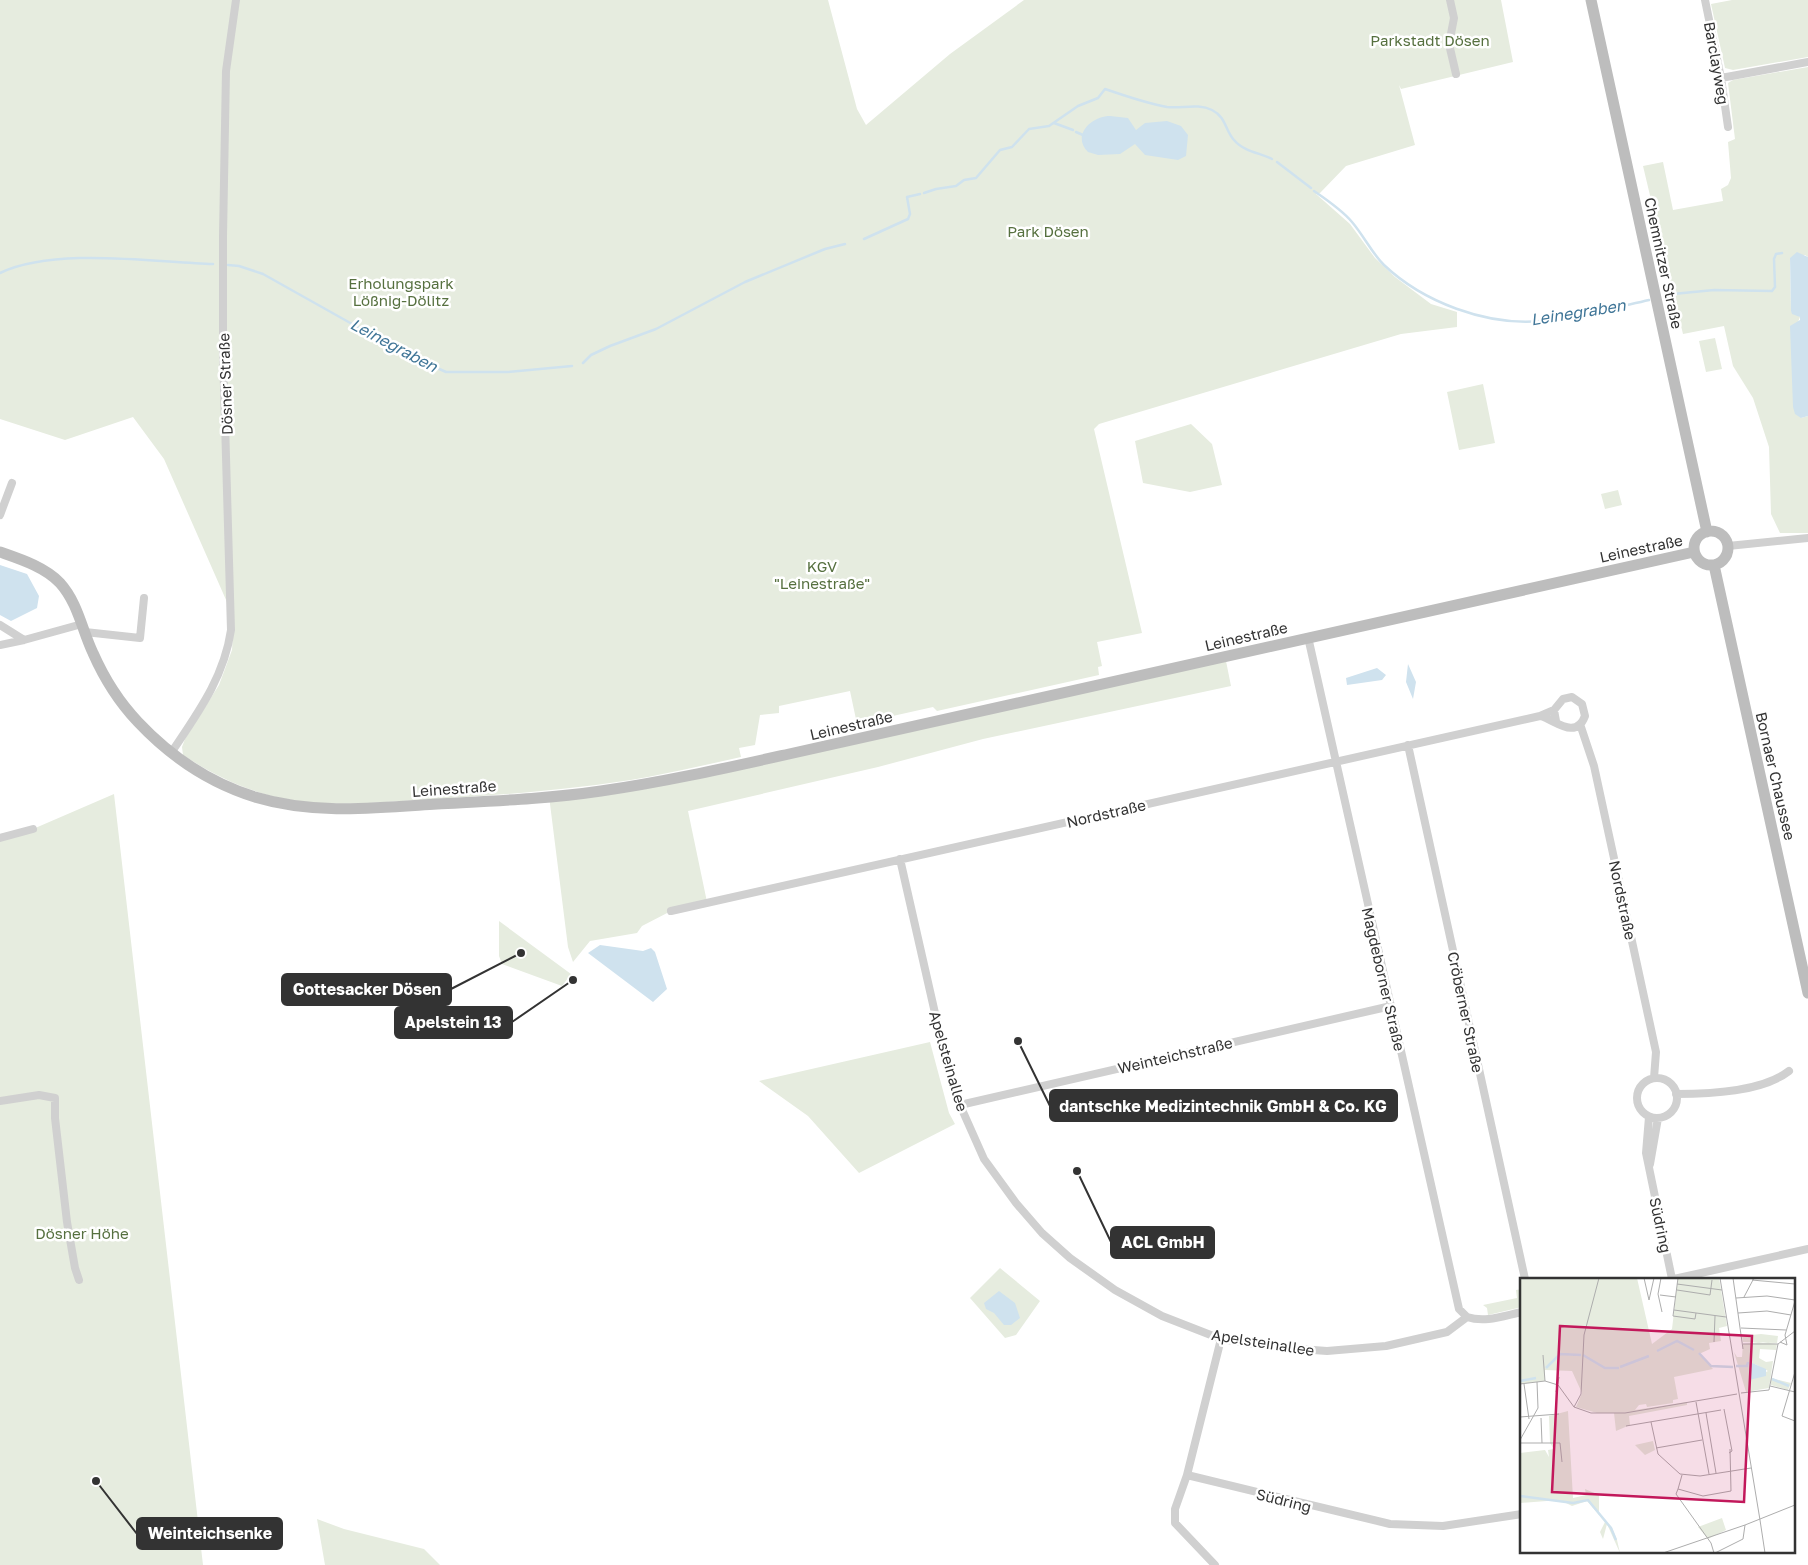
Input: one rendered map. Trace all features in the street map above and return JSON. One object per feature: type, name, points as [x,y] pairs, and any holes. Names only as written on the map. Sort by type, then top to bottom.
[{"type":"main road","name":"Chemnitzer Straße","points":[[1591,0],[1707,532]]},
{"type":"main road","points":[[1707,532],[1719,534],[1724,538],[1728,546],[1724,560],[1714,565],[1702,563],[1694,552],[1695,541],[1707,532]]},
{"type":"main road","name":"Leinestraße","points":[[0,552],[26,562],[56,579],[68,594],[103,674],[124,707],[171,753],[228,787],[254,797],[295,806],[333,809],[599,792],[743,764],[1694,552]]},
{"type":"main road","name":"Bornaer Chaussee","points":[[1714,565],[1808,993]]},
{"type":"street","name":"Dösner Straße","points":[[171,753],[208,698],[216,682],[228,651],[231,630],[223,352],[223,236],[226,71],[236,0]]},
{"type":"street","points":[[1450,0],[1454,18],[1449,44],[1456,74]]},
{"type":"street","name":"Barclayweg","points":[[1705,0],[1721,78],[1728,127]]},
{"type":"street","points":[[1721,78],[1808,62]]},
{"type":"street","points":[[0,515],[12,483]]},
{"type":"street","points":[[1728,546],[1808,538]]},
{"type":"street","points":[[0,645],[83,628],[140,638],[144,598]]},
{"type":"street","points":[[0,626],[24,640]]},
{"type":"street","name":"Magdeborner Straße","points":[[1308,638],[1459,1309],[1467,1317]]},
{"type":"street","name":"Nordstraße","points":[[670,911],[1541,716],[1554,710],[1563,699],[1576,699],[1582,704],[1585,711],[1580,724],[1594,766],[1656,1052],[1654,1078]]},
{"type":"street","points":[[1554,710],[1556,721]]},
{"type":"street","points":[[1541,716],[1556,721],[1567,728],[1580,724]]},
{"type":"street","name":"Cröberner Straße","points":[[1408,745],[1525,1278]]},
{"type":"street","points":[[0,838],[33,829]]},
{"type":"street","name":"Apelsteinallee","points":[[900,859],[940,1035],[960,1105],[984,1158],[1016,1203],[1042,1233],[1089,1273],[1162,1316],[1221,1339],[1304,1351],[1386,1346],[1447,1332],[1467,1317]]},
{"type":"street","name":"Weinteichstraße","points":[[960,1105],[1391,1006]]},
{"type":"street","points":[[1676,1094],[1713,1094],[1778,1080],[1789,1071]]},
{"type":"street","points":[[1654,1078],[1666,1080],[1672,1085],[1676,1094],[1676,1102],[1672,1111],[1658,1118],[1648,1117],[1640,1109],[1636,1097],[1641,1086],[1654,1078]]},
{"type":"street","points":[[0,1101],[39,1095],[55,1098],[55,1118],[67,1222],[79,1280]]},
{"type":"street","name":"Südring","points":[[1648,1117],[1646,1153],[1673,1278]]},
{"type":"street","name":"Südring","points":[[1649,1171],[1658,1118]]},
{"type":"street","points":[[1678,1278],[1808,1249]]},
{"type":"street","points":[[1467,1317],[1477,1320],[1488,1320],[1520,1312]]},
{"type":"street","points":[[1215,1565],[1175,1523],[1175,1510],[1187,1475],[1221,1339]]},
{"type":"street","name":"Südring","points":[[1187,1475],[1390,1524],[1443,1526],[1520,1514]]},
{"type":"green space","name":"Erholungspark Lößnig-Dölitz","points":[[0,0],[828,0],[857,109],[866,125],[950,54],[1024,0],[1501,0],[1513,62],[1401,89],[1399,85],[1415,145],[1346,166],[1320,193],[1316,194],[1350,224],[1375,258],[1395,277],[1431,304],[1457,312],[1457,327],[1401,334],[1099,424],[1094,429],[1142,633],[1097,642],[1102,666],[1098,667],[1099,675],[937,711],[933,707],[857,724],[850,691],[779,706],[779,713],[760,715],[755,745],[739,748],[741,757],[648,777],[564,789],[422,800],[337,804],[303,802],[245,788],[207,770],[183,755],[182,747],[185,739],[219,685],[232,650],[234,618],[164,459],[133,417],[65,440],[0,419]]},
{"type":"green space","points":[[1732,0],[1808,0],[1808,57],[1733,70],[1725,68],[1711,4]]},
{"type":"green space","points":[[1808,67],[1808,257],[1805,255],[1790,258],[1791,311],[1800,317],[1798,322],[1801,418],[1808,416],[1808,533],[1780,533],[1771,514],[1769,447],[1753,398],[1733,366],[1724,326],[1683,334],[1643,166],[1663,162],[1673,210],[1723,201],[1721,189],[1728,185],[1731,178],[1728,142],[1735,139],[1728,83],[1733,80]]},
{"type":"green space","points":[[1715,338],[1722,369],[1706,372],[1699,341]]},
{"type":"green space","points":[[1483,384],[1495,443],[1459,450],[1447,392]]},
{"type":"green space","points":[[1191,424],[1212,444],[1222,485],[1190,492],[1143,483],[1135,441]]},
{"type":"green space","points":[[1618,490],[1622,505],[1605,509],[1601,494]]},
{"type":"green space","points":[[1225,656],[1231,686],[983,739],[878,767],[688,811],[707,902],[671,911],[642,926],[637,933],[590,941],[573,962],[568,947],[549,796],[599,791]]},
{"type":"green space","name":"Dösner Höhe","points":[[114,794],[203,1565],[0,1565],[0,838],[33,829]]},
{"type":"green space","points":[[499,921],[571,974],[562,986],[502,964],[499,956]]},
{"type":"green space","points":[[930,1042],[949,1113],[955,1124],[859,1173],[808,1116],[759,1081]]},
{"type":"green space","points":[[1000,1268],[1040,1301],[1016,1335],[1005,1338],[970,1298]]},
{"type":"green space","points":[[1520,1289],[1520,1307],[1488,1315],[1487,1308],[1483,1305],[1517,1298],[1516,1290]]},
{"type":"green space","points":[[317,1519],[344,1529],[424,1549],[440,1565],[325,1565]]},
{"type":"water","points":[[1110,116],[1128,118],[1136,130],[1145,123],[1167,121],[1181,126],[1188,135],[1186,156],[1178,160],[1145,155],[1135,144],[1120,154],[1098,155],[1088,152],[1083,146],[1082,139],[1086,128],[1097,119]]},
{"type":"water","points":[[1797,252],[1808,257],[1808,416],[1801,418],[1795,414],[1793,407],[1790,326],[1800,320],[1800,317],[1792,314],[1791,311],[1790,258]]},
{"type":"water","points":[[0,565],[27,574],[39,596],[37,608],[11,621],[0,615]]},
{"type":"water","points":[[1408,664],[1416,682],[1413,699],[1406,682]]},
{"type":"water","points":[[1377,668],[1386,675],[1382,680],[1347,685],[1346,678]]},
{"type":"water","points":[[600,945],[643,951],[651,948],[655,952],[667,989],[653,1002],[588,953]]},
{"type":"water","points":[[999,1291],[1015,1303],[1020,1318],[1011,1325],[1004,1325],[994,1313],[986,1309],[984,1303]]},
{"type":"waterway","name":"Leinegraben","points":[[924,193],[956,186],[964,180],[976,178],[1000,150],[1012,147],[1029,129],[1049,126],[1078,106],[1098,98],[1105,89],[1167,107],[1201,107],[1212,110],[1220,116],[1231,136],[1238,144],[1272,159]]},
{"type":"waterway","points":[[1054,123],[1073,130]]},
{"type":"waterway","points":[[1076,132],[1083,135]]},
{"type":"waterway","name":"Leinegraben","points":[[1277,162],[1311,188]]},
{"type":"waterway","name":"Leinegraben","points":[[1314,191],[1348,218],[1384,265],[1417,290],[1456,309],[1499,320],[1520,322],[1555,320],[1649,300]]},
{"type":"waterway","name":"Leinegraben","points":[[864,239],[908,219],[910,214],[907,197],[920,194]]},
{"type":"waterway","name":"Leinegraben","points":[[583,363],[591,355],[656,329],[745,282],[825,249],[845,244]]},
{"type":"waterway","name":"Leinegraben","points":[[1673,294],[1714,290],[1772,291],[1775,287],[1774,259],[1776,254],[1782,253]]},
{"type":"waterway","name":"Leinegraben","points":[[0,273],[22,265],[48,260],[75,258],[133,259],[213,264]]},
{"type":"waterway","name":"Leinegraben","points":[[228,265],[239,266],[263,274],[402,352],[446,372],[507,372],[572,366]]},
{"type":"place","name":"Gottesacker Dösen","points":[[521,953]]},
{"type":"place","name":"Apelstein 13","points":[[573,980]]},
{"type":"place","name":"dantschke Medizintechnik GmbH & Co. KG","points":[[1018,1041]]},
{"type":"place","name":"ACL GmbH","points":[[1077,1171]]},
{"type":"place","name":"Weinteichsenke","points":[[96,1481]]},
{"type":"park label","name":"Parkstadt Dösen","points":[[1430,40]]},
{"type":"park label","name":"Park Dösen","points":[[1048,231]]},
{"type":"park label","name":"KGV \"Leinestraße\"","points":[[822,574]]}]
